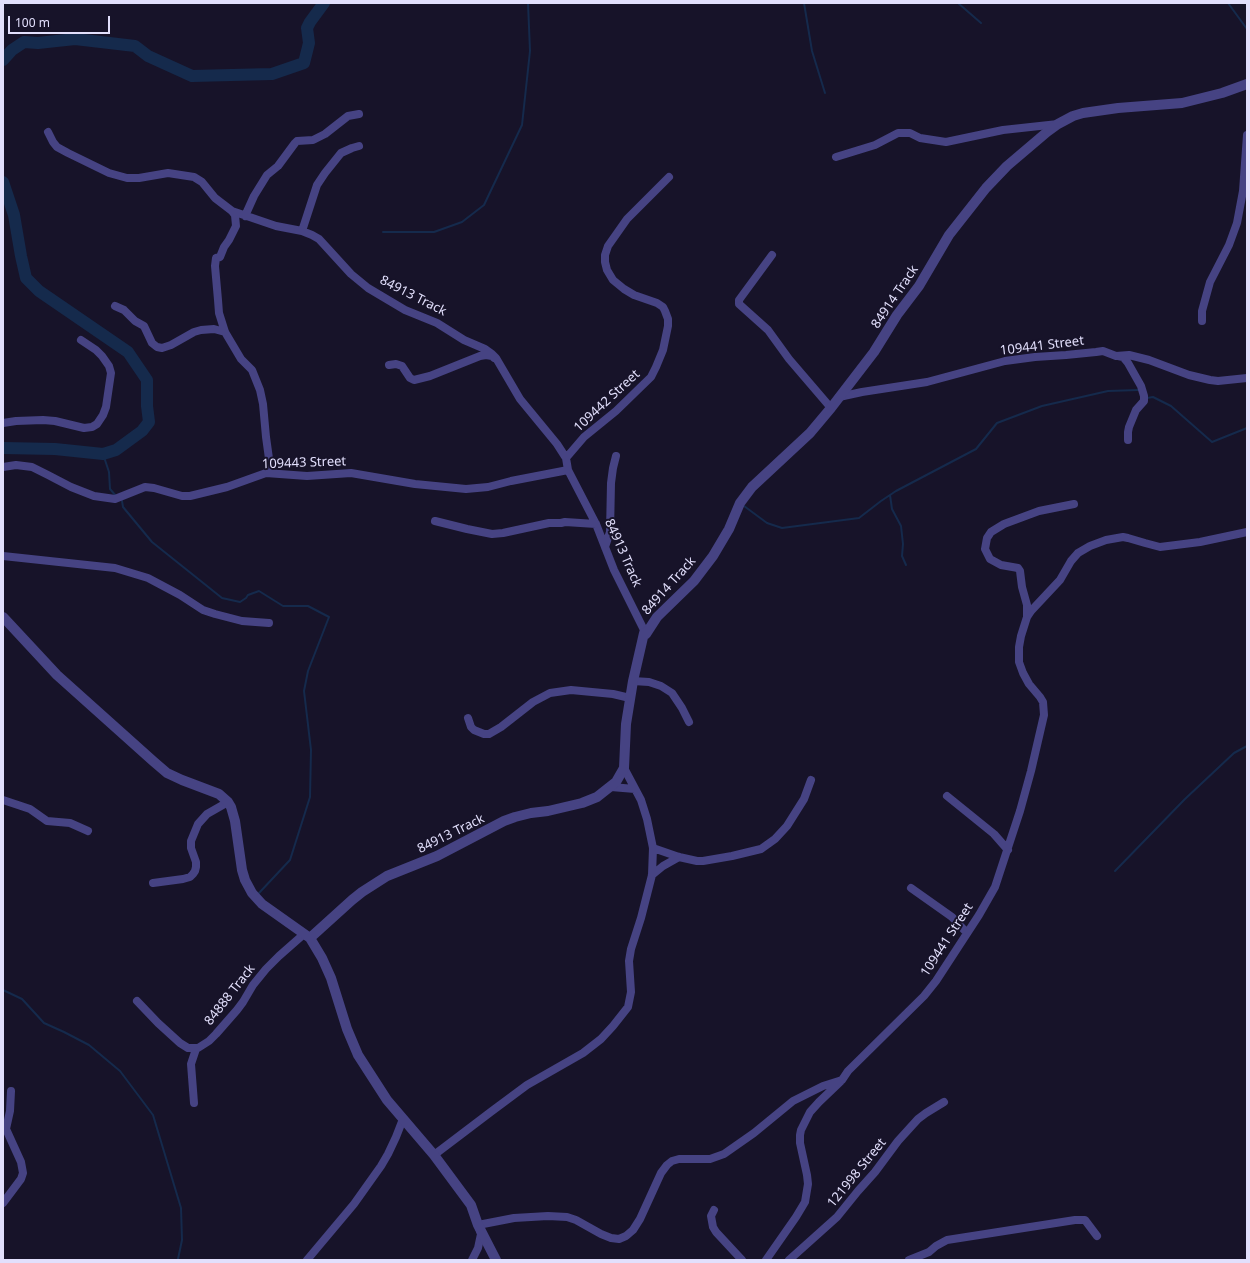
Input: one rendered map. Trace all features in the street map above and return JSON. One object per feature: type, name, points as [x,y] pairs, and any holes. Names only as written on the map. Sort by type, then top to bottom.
[{"type":"street","name":"84914 Track","points":[[644,637],[657,617],[694,581],[713,556],[729,529],[740,503],[752,487],[810,433],[831,408],[874,352],[897,315],[919,286],[949,235],[986,188],[1007,166],[1058,124],[1073,116],[1083,113],[1118,108],[1182,103],[1222,93],[1247,84]]},
{"type":"street","points":[[245,216],[254,196],[267,175],[278,166],[297,141],[313,140],[325,134],[348,116],[359,114]]},
{"type":"street","points":[[836,156],[875,145],[898,132],[910,133],[920,138],[946,142],[1003,130],[1058,124]]},
{"type":"street","name":"84913 Track","points":[[48,132],[52,142],[57,147],[120,176],[127,178],[139,178],[168,173],[194,177],[202,182],[215,198],[232,211],[276,226],[302,231],[312,235],[319,239],[351,274],[368,288],[405,310],[438,323],[464,340],[492,354],[500,364],[520,399],[557,444],[566,458],[568,470],[596,524],[614,570],[644,637]]},
{"type":"street","points":[[1202,321],[1202,311],[1210,282],[1229,245],[1238,216],[1243,191],[1247,134]]},
{"type":"street","points":[[302,231],[317,185],[325,173],[341,154],[359,146]]},
{"type":"street","name":"109442 Street","points":[[566,458],[584,437],[616,411],[651,376],[663,350],[668,326],[667,314],[665,310],[663,307],[624,289],[613,280],[607,270],[605,255],[608,246],[627,219],[669,177]]},
{"type":"street","points":[[232,211],[236,215],[236,226],[220,257],[216,258],[215,266],[218,300],[225,332],[241,359],[252,370],[256,379],[263,404],[271,473]]},
{"type":"street","points":[[772,255],[739,300],[739,304],[768,330],[789,359],[831,408]]},
{"type":"street","points":[[115,306],[124,310],[144,326],[152,343],[157,347],[162,348],[171,345],[194,332],[201,330],[214,329],[225,332]]},
{"type":"street","points":[[3,423],[23,420],[43,420],[55,421],[84,428],[97,424],[106,407],[111,373],[109,366],[102,356],[81,340]]},
{"type":"street","name":"109441 Street","points":[[839,397],[922,383],[1013,360],[1035,357],[1066,356],[1103,351],[1116,356],[1129,355],[1149,360],[1189,375],[1210,380],[1218,381],[1247,378]]},
{"type":"street","points":[[389,365],[396,364],[402,366],[410,378],[414,380],[430,376],[480,356],[492,356],[500,364]]},
{"type":"street","points":[[1116,356],[1123,357],[1128,363],[1143,392],[1144,401],[1136,410],[1129,427],[1128,440]]},
{"type":"street","points":[[605,547],[610,532],[611,483],[616,456]]},
{"type":"street","name":"109443 Street","points":[[3,467],[16,465],[32,467],[71,487],[94,496],[109,498],[120,498],[145,487],[182,496],[190,496],[227,487],[260,475],[271,473],[307,476],[351,473],[415,484],[466,489],[488,487],[568,470]]},
{"type":"street","points":[[1027,617],[1027,605],[1022,587],[1020,571],[1018,568],[990,560],[985,549],[987,538],[991,532],[1004,524],[1040,511],[1074,504]]},
{"type":"street","points":[[435,521],[492,534],[549,523],[565,522],[596,524]]},
{"type":"street","name":"109441 Street","points":[[766,1260],[805,1202],[808,1184],[800,1144],[800,1135],[810,1112],[842,1080],[848,1071],[866,1052],[924,996],[936,981],[995,887],[1008,850],[1031,771],[1044,715],[1043,702],[1029,684],[1023,673],[1020,662],[1018,647],[1027,617],[1036,604],[1060,580],[1071,561],[1078,553],[1090,546],[1106,540],[1123,537],[1160,546],[1200,542],[1247,532]]},
{"type":"street","points":[[3,556],[115,568],[148,578],[180,595],[203,610],[242,621],[269,623]]},
{"type":"street","points":[[3,617],[57,675],[153,762],[167,773],[218,794],[228,802],[235,822],[242,870],[245,880],[252,893],[262,904],[307,936],[322,958],[331,978],[347,1029],[358,1055],[380,1090],[434,1156],[471,1205],[482,1234],[478,1248],[472,1260]]},
{"type":"street","points":[[434,1156],[527,1085],[583,1053],[601,1038],[628,1008],[631,992],[629,961],[631,949],[652,875],[653,848],[649,826],[641,800],[624,768],[626,724],[633,681],[644,637]]},
{"type":"street","points":[[633,681],[649,682],[661,686],[672,693],[689,722]]},
{"type":"street","points":[[468,718],[471,727],[474,730],[479,733],[489,734],[501,727],[533,702],[550,693],[571,690],[613,694],[630,698]]},
{"type":"street","name":"84913 Track","points":[[307,936],[357,896],[387,876],[451,850],[504,822],[531,813],[548,811],[582,803],[596,797],[611,787],[620,776],[624,768]]},
{"type":"street","points":[[653,848],[679,857],[697,861],[709,861],[751,852],[766,846],[776,839],[798,810],[808,791],[810,780]]},
{"type":"street","points":[[611,787],[636,789]]},
{"type":"street","points":[[947,796],[994,834],[1008,850]]},
{"type":"street","points":[[3,800],[30,809],[47,821],[70,823],[88,831]]},
{"type":"street","points":[[153,884],[190,877],[195,872],[196,862],[191,848],[191,841],[198,824],[207,814],[228,802]]},
{"type":"street","points":[[652,875],[663,866],[679,857]]},
{"type":"street","points":[[911,888],[952,917],[967,933]]},
{"type":"street","name":"84888 Track","points":[[196,1049],[216,1034],[243,1002],[253,985],[266,969],[279,956],[307,936]]},
{"type":"street","points":[[137,1001],[180,1043],[188,1048],[196,1049],[191,1064],[194,1103]]},
{"type":"street","points":[[478,1225],[514,1218],[560,1216],[576,1220],[601,1234],[619,1239],[626,1236],[633,1230],[640,1219],[662,1172],[672,1161],[679,1159],[710,1159],[724,1154],[754,1133],[793,1101],[823,1086],[842,1080]]},
{"type":"street","points":[[3,1203],[21,1179],[23,1173],[6,1129],[10,1111],[11,1091]]},
{"type":"street","name":"121998 Street","points":[[789,1260],[837,1217],[875,1172],[898,1141],[918,1119],[944,1102]]},
{"type":"street","points":[[307,1260],[354,1204],[381,1166],[388,1154],[403,1119]]},
{"type":"street","points":[[714,1210],[711,1216],[713,1227],[742,1260]]},
{"type":"street","points":[[909,1260],[929,1252],[947,1240],[1075,1220],[1085,1220],[1097,1236]]},
{"type":"street","points":[[478,1225],[496,1260]]},
{"type":"waterway","points":[[3,60],[12,50],[24,42],[38,43],[75,39],[135,46],[148,56],[192,76],[272,74],[304,63],[309,43],[307,28],[324,3]]},
{"type":"waterway","points":[[383,232],[434,232],[462,222],[484,205],[522,125],[530,51],[528,3]]},
{"type":"waterway","points":[[804,3],[812,51],[825,93]]},
{"type":"waterway","points":[[958,3],[981,23]]},
{"type":"waterway","points":[[1228,3],[1247,29]]},
{"type":"waterway","points":[[3,182],[14,215],[26,278],[39,291],[128,352],[147,380],[147,406],[149,422],[142,431],[116,450],[103,454],[55,449],[3,448]]},
{"type":"waterway","points":[[744,506],[767,523],[782,528],[859,518],[896,491],[976,449],[997,423],[1042,406],[1108,391],[1138,390]]},
{"type":"waterway","points":[[1147,398],[1153,397],[1171,406],[1212,442],[1247,428]]},
{"type":"waterway","points":[[103,454],[109,472],[110,489],[116,496]]},
{"type":"waterway","points":[[890,495],[892,509],[901,526],[903,544],[902,556],[906,565]]},
{"type":"waterway","points":[[122,501],[123,507],[152,542],[222,598],[240,602],[248,595],[259,591],[283,606],[308,606],[329,617],[308,671],[304,691],[311,750],[310,797],[290,860],[259,893]]},
{"type":"waterway","points":[[1115,871],[1185,799],[1234,753],[1247,746]]},
{"type":"waterway","points":[[3,990],[22,999],[44,1023],[89,1045],[120,1071],[153,1115],[181,1208],[182,1240],[178,1259]]}]
